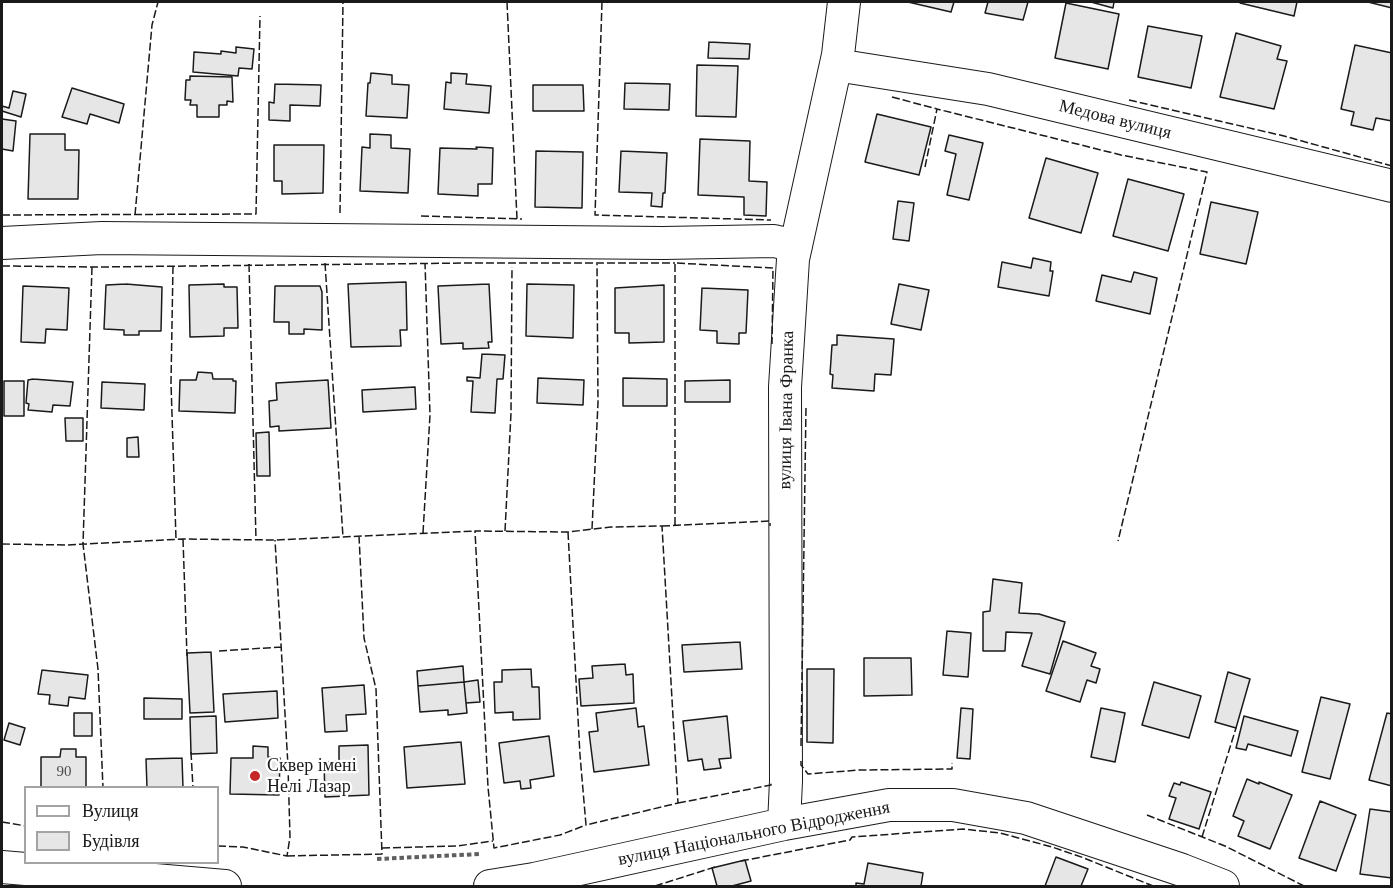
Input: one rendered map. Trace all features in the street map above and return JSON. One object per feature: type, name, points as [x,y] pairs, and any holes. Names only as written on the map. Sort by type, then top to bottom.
[{"type":"street","name":"вулиця Івана Франка","points":[[784,824],[786,781],[785,387],[793,259],[836,65],[843,2]]},
{"type":"street","name":"Медова вулиця","points":[[836,65],[988,89],[1392,186]]},
{"type":"street","points":[[2,243],[102,238],[663,243],[774,241],[796,246]]},
{"type":"street","name":"вулиця Національного Відродження","points":[[490,886],[534,879],[784,824],[889,805],[953,805],[1026,818],[1223,886]]},
{"type":"street","points":[[2,867],[225,886]]},
{"type":"path","points":[[377,859],[480,854]]},
{"type":"building","points":[[908,2],[954,2],[951,12]]},
{"type":"building","points":[[988,2],[1028,2],[1023,20],[985,13]]},
{"type":"building","points":[[1091,2],[1114,2],[1113,8]]},
{"type":"building","points":[[1240,2],[1297,2],[1294,16]]},
{"type":"building","points":[[1368,2],[1392,2],[1392,8]]},
{"type":"building","points":[[1066,3],[1119,14],[1108,69],[1055,58]]},
{"type":"building","points":[[1148,26],[1202,36],[1191,88],[1138,77]]},
{"type":"building","points":[[1236,33],[1281,46],[1277,59],[1287,61],[1274,109],[1220,97]]},
{"type":"building","points":[[709,42],[750,44],[749,59],[708,58]]},
{"type":"building","points":[[1355,45],[1392,53],[1392,121],[1376,118],[1373,130],[1351,125],[1354,112],[1341,109]]},
{"type":"building","points":[[236,47],[254,49],[252,69],[239,68],[238,76],[193,72],[194,52],[236,53]]},
{"type":"building","points":[[697,65],[738,66],[736,117],[696,116]]},
{"type":"building","points":[[371,73],[392,75],[392,84],[409,85],[407,118],[366,116],[368,83],[370,83]]},
{"type":"building","points":[[451,73],[467,74],[466,84],[491,86],[489,113],[444,109],[446,82],[451,83]]},
{"type":"building","points":[[190,76],[232,77],[233,102],[227,101],[227,105],[219,105],[219,117],[197,117],[197,105],[190,105],[191,100],[185,100],[186,80],[190,80]]},
{"type":"building","points":[[625,83],[670,84],[669,110],[624,109]]},
{"type":"building","points":[[275,84],[321,85],[320,106],[290,105],[290,121],[269,120],[269,102],[274,103]]},
{"type":"building","points":[[533,85],[583,85],[584,111],[533,111]]},
{"type":"building","points":[[72,88],[124,104],[119,123],[90,114],[87,124],[62,117]]},
{"type":"building","points":[[13,91],[26,94],[21,117],[2,111],[2,106],[9,108]]},
{"type":"building","points":[[877,114],[931,127],[919,175],[865,162]]},
{"type":"building","points":[[2,119],[16,121],[13,151],[2,149]]},
{"type":"building","points":[[30,134],[65,134],[65,150],[79,150],[78,199],[28,199]]},
{"type":"building","points":[[370,134],[391,135],[391,148],[410,149],[408,193],[360,191],[362,147],[370,148]]},
{"type":"building","points":[[949,135],[983,143],[969,200],[947,195],[956,154],[945,151]]},
{"type":"building","points":[[700,139],[750,141],[749,181],[767,182],[766,216],[744,215],[744,197],[698,195]]},
{"type":"building","points":[[274,145],[324,145],[323,193],[282,194],[282,181],[274,181]]},
{"type":"building","points":[[476,147],[493,148],[492,184],[478,184],[478,196],[438,194],[440,148],[477,149]]},
{"type":"building","points":[[536,151],[583,152],[582,208],[535,207]]},
{"type":"building","points":[[621,151],[667,153],[662,207],[651,206],[652,193],[619,192]]},
{"type":"building","points":[[1046,158],[1098,173],[1081,233],[1029,218]]},
{"type":"building","points":[[1128,179],[1184,194],[1168,251],[1113,236]]},
{"type":"building","points":[[898,201],[914,203],[909,241],[893,239]]},
{"type":"building","points":[[1211,202],[1258,212],[1246,264],[1200,254]]},
{"type":"building","points":[[1033,258],[1051,262],[1050,271],[1053,271],[1049,296],[998,287],[1002,262],[1031,268]]},
{"type":"building","points":[[1134,272],[1157,278],[1150,314],[1096,301],[1102,275],[1131,282]]},
{"type":"building","points":[[406,282],[407,330],[400,330],[401,346],[351,347],[348,284]]},
{"type":"building","points":[[224,284],[224,287],[237,287],[238,328],[224,328],[224,336],[190,337],[189,285]]},
{"type":"building","points":[[489,284],[492,342],[488,342],[489,348],[463,349],[463,343],[441,344],[438,286]]},
{"type":"building","points":[[527,284],[574,285],[573,338],[526,336]]},
{"type":"building","points":[[899,284],[929,290],[921,330],[891,324]]},
{"type":"building","points":[[106,285],[162,287],[161,331],[139,331],[139,335],[124,335],[124,330],[104,329]]},
{"type":"building","points":[[664,285],[664,342],[629,343],[629,333],[615,333],[615,288]]},
{"type":"building","points":[[23,286],[69,288],[67,330],[46,329],[45,343],[21,342]]},
{"type":"building","points":[[275,286],[320,286],[322,330],[304,329],[304,334],[289,334],[289,322],[274,322]]},
{"type":"building","points":[[702,288],[748,290],[746,333],[739,333],[739,344],[717,343],[717,331],[700,330]]},
{"type":"building","points":[[837,335],[894,339],[891,375],[875,374],[874,391],[832,388],[833,375],[830,374],[832,345],[837,345]]},
{"type":"building","points":[[482,354],[505,355],[503,379],[497,379],[495,413],[471,412],[473,381],[467,381],[467,377],[480,378]]},
{"type":"building","points":[[198,372],[212,373],[213,379],[236,381],[235,413],[179,411],[180,380],[196,380]]},
{"type":"building","points":[[538,378],[584,380],[583,405],[537,403]]},
{"type":"building","points":[[623,378],[667,379],[667,406],[623,406]]},
{"type":"building","points":[[28,380],[73,382],[70,406],[53,405],[52,412],[28,410],[29,404],[26,403]]},
{"type":"building","points":[[328,380],[331,428],[279,431],[279,426],[270,427],[269,401],[277,400],[276,383]]},
{"type":"building","points":[[730,380],[730,402],[685,402],[685,381]]},
{"type":"building","points":[[4,381],[24,381],[24,416],[4,416]]},
{"type":"building","points":[[102,382],[145,384],[144,410],[101,408]]},
{"type":"building","points":[[415,387],[416,409],[363,412],[362,390]]},
{"type":"building","points":[[65,418],[83,418],[83,441],[66,441]]},
{"type":"building","points":[[269,432],[270,476],[257,476],[256,433]]},
{"type":"building","points":[[138,437],[139,457],[127,457],[127,438]]},
{"type":"building","points":[[993,579],[1022,583],[1019,613],[1039,614],[1065,622],[1050,674],[1022,666],[1032,633],[1006,632],[1005,651],[983,651],[983,612],[990,611]]},
{"type":"building","points":[[947,631],[971,633],[968,677],[943,675]]},
{"type":"building","points":[[1063,641],[1096,653],[1091,666],[1100,669],[1096,683],[1087,680],[1080,702],[1046,691]]},
{"type":"building","points":[[740,642],[742,669],[684,672],[682,645]]},
{"type":"building","points":[[211,652],[214,712],[190,713],[187,653]]},
{"type":"building","points":[[864,658],[911,658],[912,695],[864,696]]},
{"type":"building","points":[[625,664],[626,675],[633,674],[634,703],[581,706],[579,679],[593,678],[592,666]]},
{"type":"building","points":[[463,666],[464,682],[418,686],[417,671]]},
{"type":"building","points":[[531,669],[532,687],[539,687],[540,719],[513,720],[513,712],[495,713],[494,682],[502,682],[502,670]]},
{"type":"building","points":[[807,669],[834,669],[833,743],[807,742]]},
{"type":"building","points":[[42,670],[88,675],[85,699],[69,697],[68,706],[49,704],[50,695],[38,694]]},
{"type":"building","points":[[1228,672],[1250,679],[1236,728],[1215,722]]},
{"type":"building","points":[[478,680],[480,702],[466,703],[464,682]]},
{"type":"building","points":[[464,682],[467,713],[448,715],[448,710],[420,712],[418,686]]},
{"type":"building","points":[[1154,682],[1201,696],[1189,738],[1142,725]]},
{"type":"building","points":[[364,685],[366,714],[346,715],[347,731],[325,732],[322,688]]},
{"type":"building","points":[[277,691],[278,718],[225,722],[223,694]]},
{"type":"building","points":[[1321,697],[1350,704],[1330,779],[1302,772]]},
{"type":"building","points":[[144,698],[182,699],[182,719],[144,719]]},
{"type":"building","points":[[636,708],[638,727],[644,726],[649,765],[594,772],[589,732],[598,731],[596,713]]},
{"type":"building","points":[[961,708],[973,709],[970,759],[957,758]]},
{"type":"building","points":[[1101,708],[1125,713],[1115,762],[1091,757]]},
{"type":"building","points":[[74,713],[92,713],[92,736],[74,736]]},
{"type":"building","points":[[1387,713],[1392,714],[1392,786],[1369,780]]},
{"type":"building","points":[[216,716],[217,753],[191,754],[190,717]]},
{"type":"building","points":[[727,716],[731,758],[719,759],[721,768],[704,770],[702,759],[688,761],[683,721]]},
{"type":"building","points":[[1244,716],[1298,731],[1291,756],[1248,744],[1246,750],[1236,748]]},
{"type":"building","points":[[9,723],[25,728],[20,745],[4,740]]},
{"type":"building","points":[[549,736],[554,776],[530,780],[531,788],[521,789],[520,781],[504,783],[499,743]]},
{"type":"building","points":[[461,742],[465,784],[407,788],[404,747]]},
{"type":"building","points":[[368,745],[369,795],[325,797],[324,762],[339,761],[339,746]]},
{"type":"building","name":"Сквер імені Нелі Лазар","points":[[253,746],[268,747],[268,757],[280,758],[279,795],[230,794],[231,758],[253,758]]},
{"type":"building","points":[[61,749],[76,749],[76,757],[86,757],[86,786],[41,786],[41,757],[60,757]]},
{"type":"building","points":[[182,758],[183,786],[147,786],[146,759]]},
{"type":"building","points":[[1247,779],[1292,795],[1270,849],[1238,836],[1244,821],[1233,816]]},
{"type":"building","points":[[1181,782],[1211,792],[1199,829],[1169,819],[1176,798],[1169,796],[1174,783],[1180,785]]},
{"type":"building","points":[[1320,801],[1356,815],[1336,871],[1299,858]]},
{"type":"building","points":[[1370,809],[1392,812],[1392,878],[1360,874]]},
{"type":"building","points":[[1056,857],[1088,869],[1081,886],[1045,886]]},
{"type":"building","points":[[745,860],[751,881],[732,886],[717,886],[712,868]]},
{"type":"building","points":[[868,863],[923,873],[921,886],[856,886],[856,883],[864,884]]},
{"type":"fence","points":[[135,215],[152,25],[158,2]]},
{"type":"fence","points":[[340,213],[343,2]]},
{"type":"fence","points":[[507,2],[517,219]]},
{"type":"fence","points":[[602,2],[595,215],[771,220]]},
{"type":"fence","points":[[2,215],[256,214],[260,16]]},
{"type":"fence","points":[[892,97],[937,109]]},
{"type":"fence","points":[[1129,100],[1284,136],[1392,166]]},
{"type":"fence","points":[[925,167],[937,109],[1121,155],[1207,172],[1118,541]]},
{"type":"fence","points":[[421,216],[522,219]]},
{"type":"fence","points":[[325,263],[343,537]]},
{"type":"fence","points":[[423,533],[430,415],[425,263]]},
{"type":"fence","points":[[2,266],[675,263]]},
{"type":"fence","points":[[675,525],[675,263],[773,268],[772,344]]},
{"type":"fence","points":[[249,264],[256,540]]},
{"type":"fence","points":[[592,529],[598,403],[597,264]]},
{"type":"fence","points":[[173,266],[171,383],[176,539]]},
{"type":"fence","points":[[92,267],[83,544],[98,669],[103,786]]},
{"type":"fence","points":[[505,531],[511,413],[512,267]]},
{"type":"fence","points":[[801,746],[806,407]]},
{"type":"fence","points":[[662,526],[770,521],[770,526]]},
{"type":"fence","points":[[568,532],[586,825],[678,803],[662,526],[611,527],[568,532],[475,531],[488,787],[494,848],[560,835],[586,825]]},
{"type":"fence","points":[[2,544],[66,545],[183,539],[275,540],[475,531]]},
{"type":"fence","points":[[287,856],[382,854],[376,689],[364,638],[359,536]]},
{"type":"fence","points":[[183,539],[187,656]]},
{"type":"fence","points":[[219,846],[243,847],[287,856],[290,837],[288,766],[275,540]]},
{"type":"fence","points":[[219,651],[281,647]]},
{"type":"fence","points":[[1202,837],[1236,728]]},
{"type":"fence","points":[[191,752],[193,786]]},
{"type":"fence","points":[[801,761],[801,765],[808,774],[859,770],[952,769],[952,763]]},
{"type":"fence","points":[[678,803],[771,785],[771,781]]},
{"type":"fence","points":[[1147,815],[1225,846],[1304,886]]},
{"type":"fence","points":[[2,822],[24,826]]},
{"type":"fence","points":[[741,861],[850,840],[852,837],[963,829],[1000,833],[1052,847],[1153,886]]},
{"type":"fence","points":[[382,848],[457,846],[493,841]]},
{"type":"fence","points":[[655,886],[715,867]]},
{"type":"place","name":"Сквер імені Нелі Лазар","points":[[255,776]]}]
